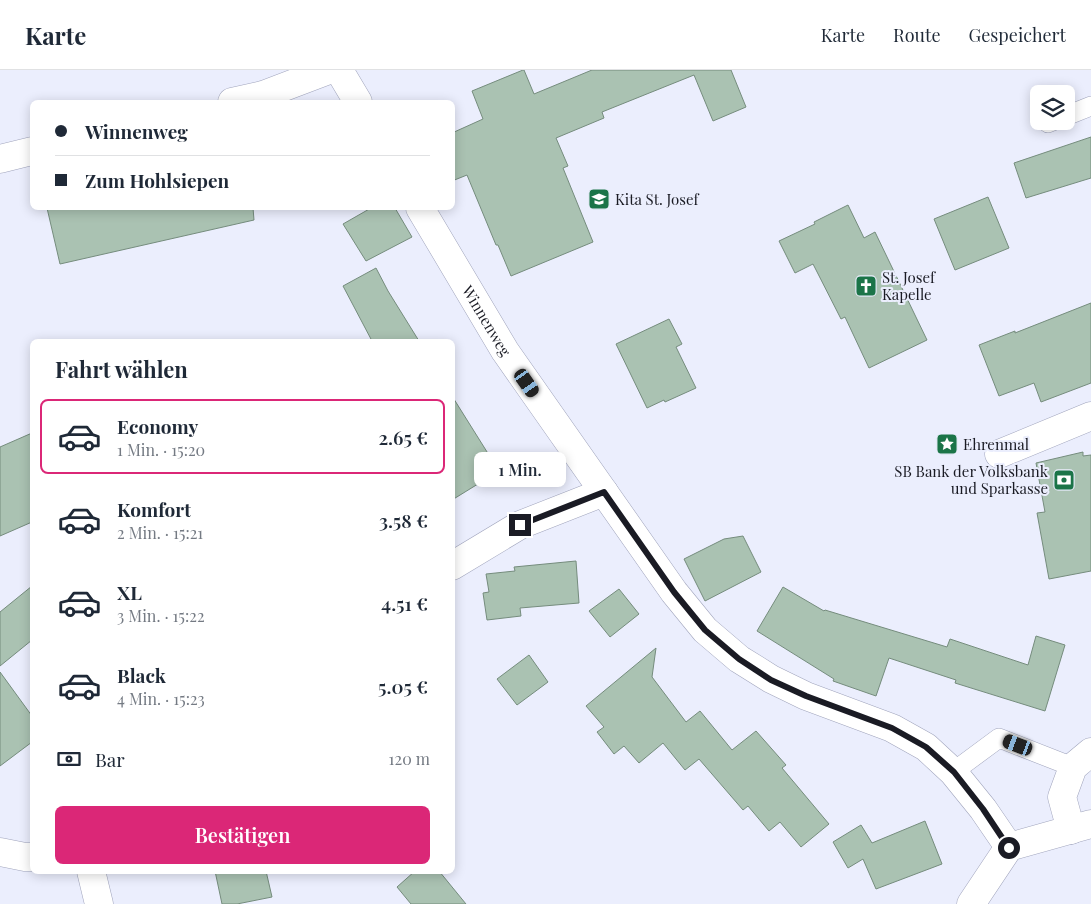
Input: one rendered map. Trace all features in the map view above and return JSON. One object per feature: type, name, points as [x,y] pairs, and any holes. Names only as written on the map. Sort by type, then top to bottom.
[{"type":"street","points":[[241,100],[263,95],[329,70]]},
{"type":"street","points":[[339,70],[357,100]]},
{"type":"street","points":[[0,159],[30,152]]},
{"type":"street","name":"Winnenweg","points":[[421,210],[506,351],[674,592],[705,630],[739,659],[771,680],[806,696],[892,728],[926,747],[954,772],[983,809],[1009,848]]},
{"type":"street","points":[[999,454],[1091,416]]},
{"type":"street","points":[[455,564],[520,525],[604,492]]},
{"type":"street","points":[[971,904],[1009,848],[1081,827],[1062,797],[1082,759]]},
{"type":"street","points":[[0,852],[30,857]]},
{"type":"street","points":[[92,874],[99,904]]},
{"type":"lane","points":[[1075,112],[1091,106]]},
{"type":"lane","points":[[954,772],[999,738],[1082,759]]},
{"type":"building","points":[[524,70],[534,94],[592,70],[731,70],[746,107],[713,121],[694,75],[602,112],[604,118],[556,138],[568,166],[563,168],[593,242],[511,276],[467,175],[455,180],[455,132],[483,119],[472,91]]},
{"type":"building","points":[[1091,137],[1091,178],[1026,198],[1014,163]]},
{"type":"building","points":[[988,197],[1009,248],[955,270],[934,219]]},
{"type":"building","name":"St. Josef Kapelle","points":[[848,205],[864,238],[875,232],[927,340],[869,368],[845,317],[841,319],[813,264],[795,273],[779,241],[815,224],[814,222]]},
{"type":"building","points":[[47,210],[253,210],[254,220],[60,264]]},
{"type":"building","points":[[368,210],[396,210],[412,237],[366,261],[343,224]]},
{"type":"building","points":[[376,268],[418,339],[371,339],[343,286]]},
{"type":"building","points":[[1091,303],[1091,383],[1041,402],[1034,383],[999,396],[979,345]]},
{"type":"building","points":[[669,319],[682,344],[676,347],[696,388],[647,408],[616,344]]},
{"type":"building","points":[[455,401],[499,471],[455,498]]},
{"type":"building","points":[[30,434],[30,523],[0,536],[0,447]]},
{"type":"building","points":[[1083,452],[1083,456],[1091,455],[1091,571],[1049,579],[1037,513],[1045,512],[1036,463]]},
{"type":"building","points":[[743,536],[761,572],[705,601],[684,559],[724,539]]},
{"type":"building","points":[[576,561],[579,603],[520,608],[521,616],[487,620],[483,593],[489,592],[486,574],[515,571],[514,567]]},
{"type":"building","points":[[783,587],[824,611],[947,647],[950,639],[1028,665],[1036,636],[1065,645],[1045,711],[955,683],[956,680],[889,658],[876,696],[833,681],[834,679],[757,631]]},
{"type":"building","points":[[30,588],[30,642],[0,666],[0,612]]},
{"type":"building","points":[[619,589],[639,614],[610,637],[589,611]]},
{"type":"building","points":[[656,648],[652,677],[686,722],[700,711],[732,750],[756,731],[786,765],[782,768],[829,824],[801,847],[780,822],[769,831],[748,806],[743,810],[699,759],[685,770],[663,743],[639,763],[624,746],[614,754],[597,732],[604,727],[586,706]]},
{"type":"building","points":[[529,655],[548,682],[517,705],[497,679]]},
{"type":"building","points":[[0,672],[30,713],[30,744],[0,766]]},
{"type":"building","points":[[925,821],[942,864],[876,889],[863,859],[848,868],[833,842],[861,825],[872,843]]},
{"type":"building","points":[[216,874],[267,874],[272,897],[237,904],[222,904]]},
{"type":"building","points":[[412,874],[441,874],[466,904],[411,904],[397,887]]},
{"type":"place","name":"Kita St. Josef","points":[[599,199]]},
{"type":"place","name":"St. Josef Kapelle","points":[[866,286]]},
{"type":"place","name":"Ehrenmal","points":[[947,444]]},
{"type":"place","name":"SB Bank der Volksbank und Sparkasse","points":[[1064,480]]},
{"type":"route","points":[[520,525],[604,492],[674,592],[705,630],[739,659],[771,680],[806,696],[892,728],[926,747],[954,772],[983,809],[1009,848]]}]
